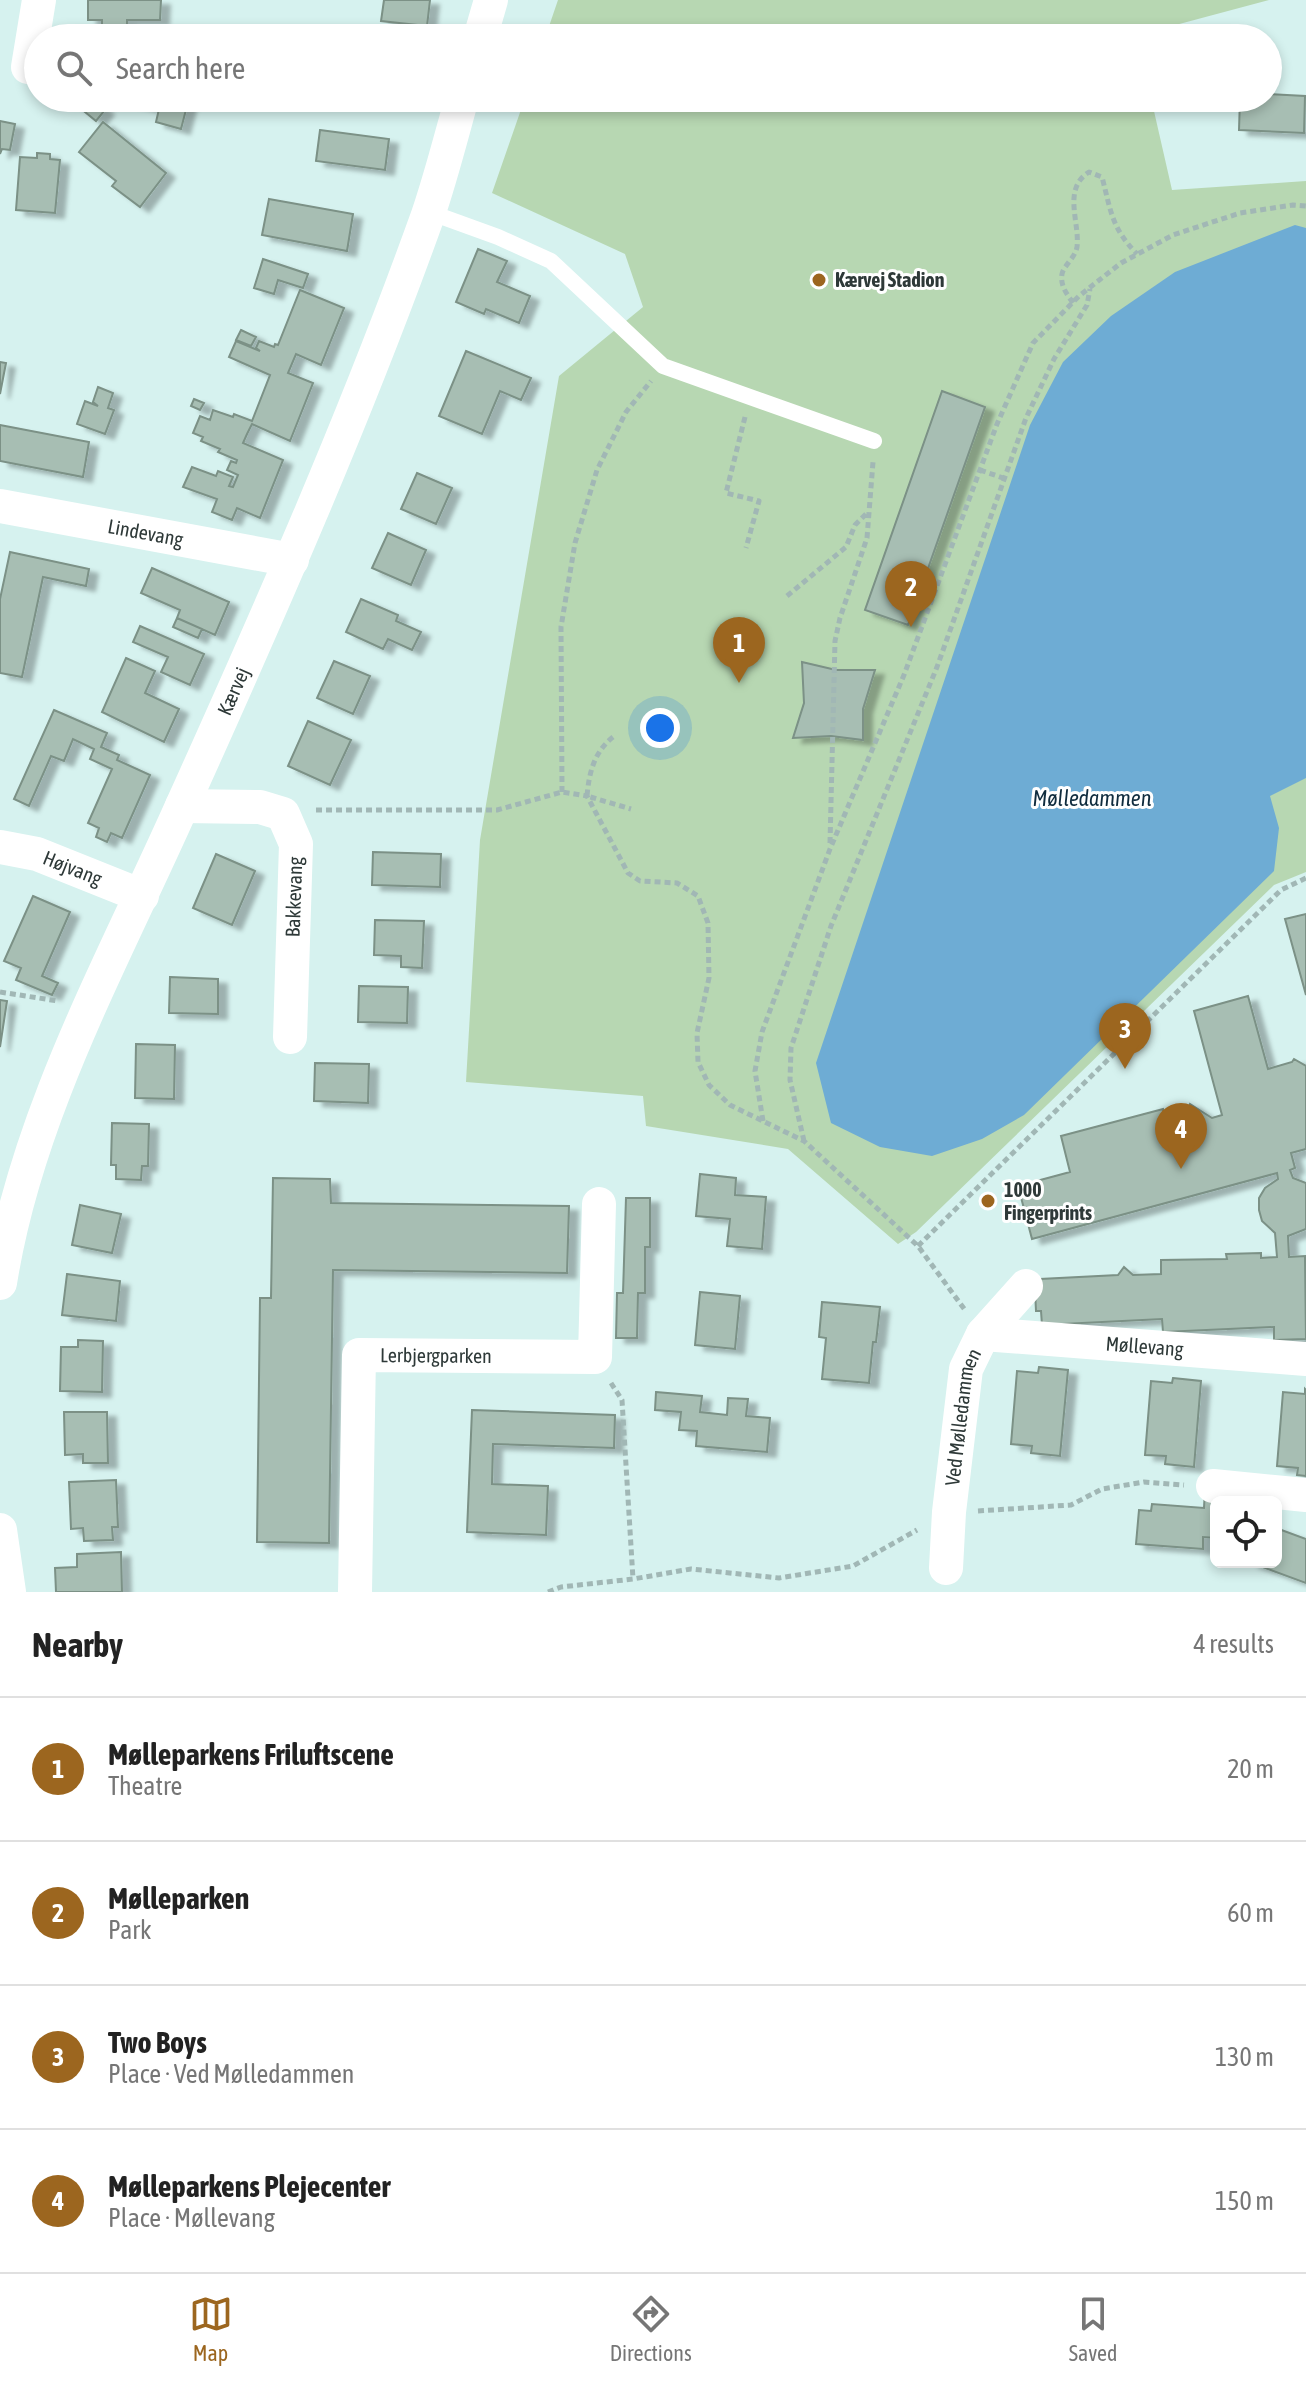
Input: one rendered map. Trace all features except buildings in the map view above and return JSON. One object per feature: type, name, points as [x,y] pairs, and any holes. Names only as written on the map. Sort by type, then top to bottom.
[{"type":"street","points":[[35,24],[39,0]]},
{"type":"street","points":[[484,24],[491,0]]},
{"type":"street","name":"Kærvej","points":[[0,1283],[6,1245],[33,1145],[90,1005],[292,560],[429,212],[458,112]]},
{"type":"street","name":"Lindevang","points":[[0,506],[292,560]]},
{"type":"street","points":[[182,806],[260,807],[283,814]]},
{"type":"street","name":"Bakkevang","points":[[283,814],[296,844],[290,1037]]},
{"type":"street","name":"Højvang","points":[[0,847],[37,854],[142,896]]},
{"type":"street","points":[[595,1357],[599,1204]]},
{"type":"street","name":"Ved Mølledammen","points":[[946,1568],[949,1512],[966,1369],[983,1334],[1026,1286]]},
{"type":"street","name":"Møllevang","points":[[983,1334],[1306,1359]]},
{"type":"street","name":"Lerbjergparken","points":[[355,1592],[359,1355],[595,1357]]},
{"type":"street","points":[[1213,1486],[1306,1495]]},
{"type":"street","points":[[0,1530],[9,1592]]},
{"type":"lane","points":[[429,212],[498,237],[551,261],[663,366],[874,441]]},
{"type":"path","points":[[1073,303],[1063,287],[1062,272],[1076,253],[1076,185],[1089,172],[1102,177],[1115,227],[1137,254]]},
{"type":"path","points":[[763,1121],[755,1071],[762,1032],[830,849],[904,675],[997,424],[1033,343],[1073,303],[1121,263],[1173,235],[1240,213],[1306,206]]},
{"type":"path","points":[[804,1141],[790,1080],[791,1048],[831,926],[937,667],[1026,418],[1054,359],[1087,305],[1090,288]]},
{"type":"path","points":[[562,792],[561,627],[575,543],[597,470],[626,412],[663,366]]},
{"type":"path","points":[[746,548],[759,501],[726,493],[750,397]]},
{"type":"path","points":[[830,849],[835,641],[867,538],[874,441]]},
{"type":"path","points":[[980,470],[1006,479]]},
{"type":"path","points":[[787,596],[846,547],[855,525],[869,512]]},
{"type":"path","points":[[613,737],[592,766],[587,796],[628,873],[640,881],[677,883],[698,896],[708,923],[709,978],[697,1033],[698,1062],[709,1085],[730,1105],[804,1141],[918,1246],[983,1334]]},
{"type":"path","points":[[283,814],[326,808],[497,810],[562,792],[631,809]]},
{"type":"path","points":[[918,1246],[1281,890],[1306,878]]},
{"type":"path","points":[[0,992],[90,1005]]},
{"type":"path","points":[[595,1357],[622,1400],[633,1579]]},
{"type":"path","points":[[548,1592],[561,1587],[691,1569],[779,1578],[853,1566],[949,1512],[1071,1505],[1102,1489],[1144,1482],[1213,1486]]},
{"type":"green space","points":[[558,0],[1269,0],[1179,24],[550,24]]},
{"type":"green space","points":[[520,112],[1154,112],[1172,190],[1306,181],[1306,872],[1274,885],[916,1232],[898,1244],[788,1149],[646,1126],[643,1096],[466,1082],[480,840],[559,376],[643,307],[625,254],[492,193]]},
{"type":"water","name":"Mølledammen","points":[[1295,225],[1306,228],[1306,778],[1270,796],[1279,828],[1274,871],[1024,1115],[982,1139],[932,1156],[880,1147],[831,1123],[816,1063],[1030,425],[1063,362],[1111,316],[1175,272]]},
{"type":"place","name":"Kærvej Stadion","points":[[819,280]]},
{"type":"place","name":"Mølleparken","points":[[911,627]]},
{"type":"place","name":"Mølleparkens Friluftscene","points":[[739,683]]},
{"type":"place","name":"Two Boys","points":[[1125,1069]]},
{"type":"place","name":"Mølleparkens Plejecenter","points":[[1181,1169]]},
{"type":"place","name":"1000 Fingerprints","points":[[988,1201]]}]
